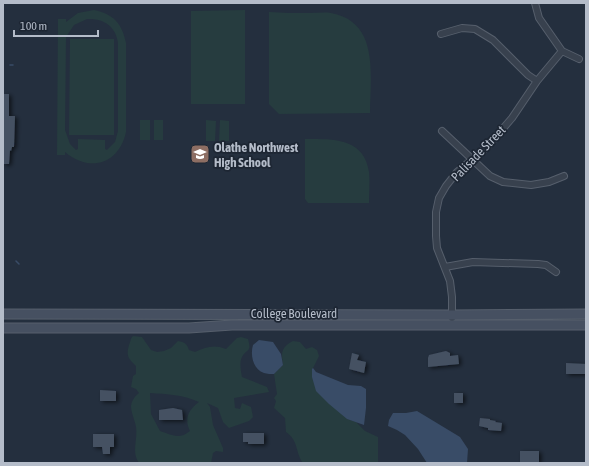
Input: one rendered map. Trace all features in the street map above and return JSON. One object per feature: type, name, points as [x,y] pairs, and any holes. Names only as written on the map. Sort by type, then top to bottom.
[{"type":"main road","name":"College Boulevard","points":[[3,314],[586,314]]},
{"type":"main road","name":"College Boulevard","points":[[3,328],[189,328],[232,325],[586,325]]},
{"type":"street","points":[[536,3],[539,18],[562,51],[579,59]]},
{"type":"street","points":[[441,34],[462,28],[475,29],[493,40],[528,75],[537,81]]},
{"type":"street","name":"Palisade Street","points":[[452,326],[452,297],[450,281],[437,248],[436,212],[439,198],[457,172],[487,147],[512,118],[537,81],[562,51]]},
{"type":"street","points":[[442,131],[490,176],[503,182],[531,185],[549,182],[564,176]]},
{"type":"street","points":[[445,267],[473,262],[538,264],[546,266],[556,272]]},
{"type":"green space","points":[[94,10],[106,14],[116,20],[122,30],[126,43],[126,132],[117,152],[102,162],[84,162],[65,152],[65,155],[57,155],[58,19],[66,19],[66,22],[78,13]],"holes":[[[87,19],[93,19],[108,24],[115,32],[117,37],[118,131],[115,142],[107,150],[105,149],[105,140],[78,139],[78,149],[76,150],[70,144],[65,130],[66,37],[74,25]]]},
{"type":"green space","points":[[245,10],[245,104],[191,104],[191,11]]},
{"type":"green space","points":[[269,12],[331,13],[347,18],[358,27],[365,39],[369,52],[371,67],[370,113],[279,114],[269,104]]},
{"type":"green space","points":[[70,39],[114,39],[114,135],[69,135]]},
{"type":"green space","points":[[140,120],[150,120],[150,140],[140,140]]},
{"type":"green space","points":[[154,120],[163,120],[163,140],[154,140]]},
{"type":"green space","points":[[206,120],[216,121],[215,141],[206,141]]},
{"type":"green space","points":[[220,120],[229,121],[229,141],[219,141]]},
{"type":"green space","points":[[305,139],[325,139],[345,142],[361,152],[366,161],[369,172],[369,203],[308,203],[305,199]]},
{"type":"green space","points":[[133,336],[142,337],[151,350],[157,352],[171,348],[178,341],[184,343],[189,350],[195,352],[210,347],[226,349],[237,338],[241,337],[248,339],[249,348],[242,357],[240,367],[242,377],[267,387],[269,392],[234,398],[235,408],[240,409],[242,403],[251,407],[253,417],[249,421],[229,428],[223,422],[218,408],[207,403],[210,407],[213,425],[223,448],[223,452],[216,451],[213,453],[211,463],[139,463],[135,455],[136,427],[131,406],[134,398],[139,393],[136,389],[131,387],[133,376],[136,374],[136,366],[129,359],[128,354],[129,345]],"holes":[[[150,393],[181,396],[199,402],[192,408],[188,415],[187,423],[190,431],[179,436],[160,431],[151,414]]]},
{"type":"green space","points":[[293,341],[300,342],[306,349],[312,347],[317,350],[319,356],[312,370],[347,419],[356,422],[365,431],[378,437],[378,463],[303,463],[293,439],[286,432],[285,418],[274,408],[276,401],[274,398],[277,394],[274,374],[283,365],[282,354],[284,348]]},
{"type":"water","points":[[259,340],[273,342],[281,354],[283,365],[274,374],[268,374],[260,371],[253,361],[253,345]]},
{"type":"water","points":[[313,368],[316,372],[348,385],[361,386],[366,389],[364,425],[347,419],[316,391],[312,377]]},
{"type":"water","points":[[417,411],[460,437],[468,449],[467,463],[427,463],[418,449],[405,435],[388,426],[389,420],[393,413]]},
{"type":"building","points":[[3,94],[9,94],[9,116],[15,116],[14,147],[12,147],[11,151],[10,150],[9,164],[3,164]]},
{"type":"building","points":[[446,351],[450,353],[450,356],[458,355],[459,364],[428,367],[429,355]]},
{"type":"building","points":[[352,353],[359,355],[357,360],[366,362],[364,373],[349,369]]},
{"type":"building","points":[[566,363],[586,364],[586,374],[566,374]]},
{"type":"building","points":[[100,390],[116,391],[116,401],[100,401]]},
{"type":"building","points":[[454,393],[463,393],[463,403],[454,403]]},
{"type":"building","points":[[173,408],[182,410],[183,420],[159,420],[159,410]]},
{"type":"building","points":[[480,418],[490,419],[496,421],[495,422],[502,423],[501,431],[488,430],[488,428],[479,426]]},
{"type":"building","points":[[243,433],[264,433],[264,444],[248,444],[248,442],[243,442]]},
{"type":"building","points":[[93,434],[114,434],[114,447],[110,447],[110,454],[103,454],[102,447],[93,447]]},
{"type":"building","points":[[520,451],[539,451],[539,463],[520,463]]},
{"type":"waterway","points":[[16,261],[19,264]]},
{"type":"place","name":"Olathe Northwest High School","points":[[200,154]]}]
